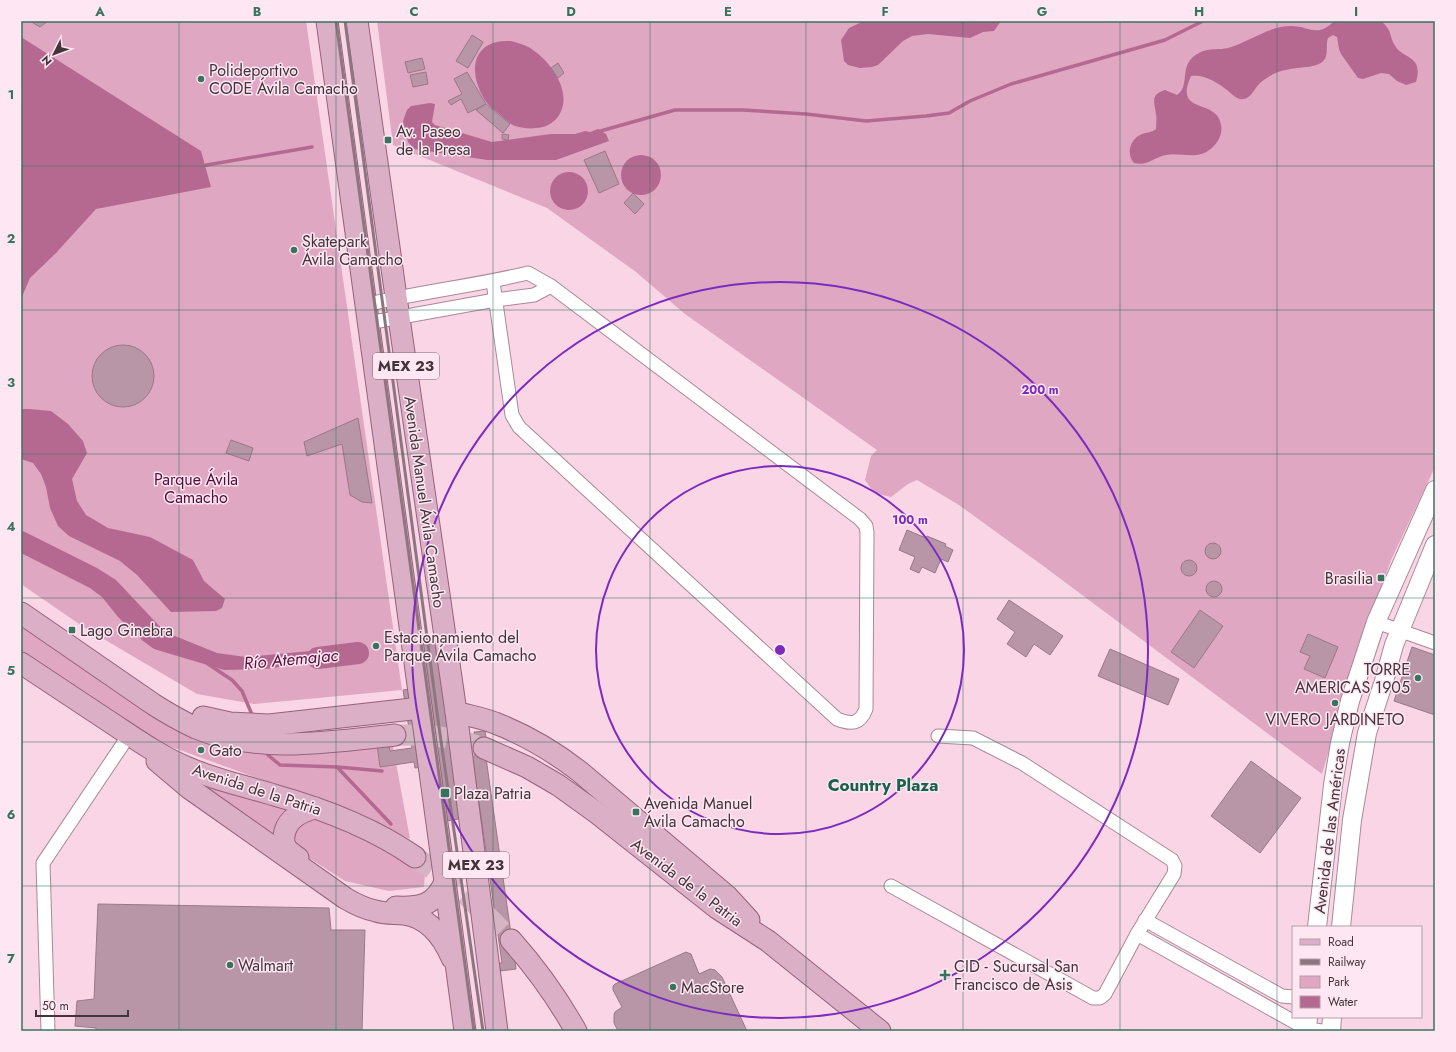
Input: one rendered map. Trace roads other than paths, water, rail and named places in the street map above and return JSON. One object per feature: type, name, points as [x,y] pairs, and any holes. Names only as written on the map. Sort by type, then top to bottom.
[{"type":"main road","name":"Avenida Manuel Ávila Camacho","points":[[327,21],[464,1031]]},
{"type":"main road","name":"Avenida Manuel Ávila Camacho","points":[[357,21],[456,712],[497,1031]]},
{"type":"main road","name":"Avenida de las Américas","points":[[1318,926],[1331,794],[1340,743],[1358,675],[1376,622],[1435,490]]},
{"type":"main road","name":"Avenida de las Américas","points":[[1341,926],[1352,820],[1367,733],[1394,645],[1435,545]]},
{"type":"main road","points":[[404,586],[408,565],[416,558],[423,559],[428,567],[443,626]]},
{"type":"main road","points":[[21,613],[172,717],[197,728],[242,741],[308,744],[395,735]]},
{"type":"main road","points":[[21,620],[55,636]]},
{"type":"main road","points":[[1369,640],[1372,649],[1380,661],[1384,681]]},
{"type":"main road","name":"Avenida de la Patria","points":[[21,663],[129,735],[186,767],[207,775],[315,808],[353,822],[372,831],[415,857]]},
{"type":"main road","points":[[134,691],[192,713],[219,720],[249,725],[269,725],[421,708]]},
{"type":"main road","points":[[456,712],[494,723],[526,737],[555,753],[579,771],[727,896],[768,941]]},
{"type":"main road","points":[[129,735],[189,788],[345,898],[370,910],[384,913],[404,914],[424,921],[435,930],[441,938],[456,967]]},
{"type":"main road","name":"Avenida de la Patria","points":[[484,748],[527,767],[558,785],[597,813],[717,908],[768,941],[880,1031]]},
{"type":"main road","points":[[315,808],[299,814],[289,822],[284,835],[284,844],[291,853],[354,897],[387,907],[421,906],[438,896],[445,882]]},
{"type":"main road","points":[[511,940],[568,1015],[576,1031]]},
{"type":"main road","points":[[1330,1031],[1332,1018]]},
{"type":"street","points":[[367,314],[396,298],[493,282],[528,273],[551,286],[854,515],[866,526],[867,533],[866,709],[863,718],[856,722],[847,723],[837,719],[519,427],[512,415],[493,282]]},
{"type":"street","points":[[367,314],[399,318],[495,300],[534,295],[551,286]]},
{"type":"street","points":[[1376,622],[1435,642]]},
{"type":"street","points":[[48,1031],[43,864],[129,735]]},
{"type":"street","points":[[891,886],[1093,998],[1100,998],[1105,994],[1145,920],[1174,874],[1175,866],[1172,860],[1022,763],[973,738],[938,736]]},
{"type":"street","points":[[1145,920],[1282,996],[1292,997]]},
{"type":"street","points":[[1137,934],[1207,973],[1292,1017]]},
{"type":"street","points":[[1207,973],[1216,959]]},
{"type":"street","points":[[1294,1018],[1311,1027]]},
{"type":"water","points":[[864,21],[1001,21],[994,31],[983,32],[970,38],[928,34],[912,36],[903,41],[878,65],[860,68],[848,65],[844,61],[841,40],[849,28]]},
{"type":"water","points":[[1334,21],[1382,22],[1389,30],[1394,44],[1398,49],[1415,62],[1418,73],[1416,82],[1406,85],[1397,81],[1389,74],[1381,73],[1363,79],[1358,78],[1341,54],[1337,37],[1333,35],[1328,38],[1324,61],[1312,66],[1273,74],[1261,82],[1249,96],[1243,99],[1236,98],[1223,87],[1210,79],[1201,76],[1191,76],[1187,88],[1188,97],[1192,102],[1212,111],[1218,116],[1221,130],[1215,145],[1211,149],[1201,154],[1170,154],[1161,156],[1147,163],[1134,163],[1130,156],[1130,148],[1134,140],[1140,135],[1156,129],[1155,97],[1157,94],[1165,90],[1177,95],[1181,91],[1184,86],[1186,68],[1193,57],[1204,51],[1228,48],[1273,29],[1296,26],[1318,30],[1323,29]]},
{"type":"water","points":[[21,37],[201,151],[211,187],[96,209],[56,253],[30,278],[21,299]]},
{"type":"water","points":[[499,41],[511,41],[522,44],[533,50],[554,71],[559,80],[564,100],[562,109],[557,118],[550,124],[539,128],[528,128],[513,125],[492,108],[482,96],[476,79],[475,70],[479,54],[484,48],[493,43]]},
{"type":"water","points":[[430,103],[435,104],[432,122],[435,125],[492,142],[551,134],[575,134],[585,131],[590,132],[598,129],[606,134],[609,141],[556,160],[487,160],[414,149],[408,142],[403,121],[407,110],[411,106]]},
{"type":"water","points":[[637,155],[645,155],[652,158],[658,164],[661,175],[658,186],[652,192],[645,195],[637,195],[630,192],[624,186],[621,179],[621,171],[624,164],[630,158]]},
{"type":"water","points":[[565,172],[573,172],[583,177],[587,184],[587,198],[583,205],[573,210],[565,210],[555,205],[553,202],[550,195],[550,187],[555,177],[558,175]]},
{"type":"water","points":[[21,409],[51,411],[68,424],[83,441],[87,453],[72,479],[77,501],[86,515],[108,528],[150,537],[193,560],[204,581],[225,599],[222,608],[216,611],[171,612],[137,575],[120,561],[69,536],[58,526],[50,508],[46,487],[41,474],[33,463],[21,459]]},
{"type":"water","points":[[21,530],[97,568],[116,580],[165,632],[217,653],[246,657],[342,648],[347,655],[342,658],[266,669],[224,670],[154,649],[143,641],[118,617],[102,597],[90,588],[21,553]]},
{"type":"waterway","points":[[597,132],[675,110],[743,110],[806,114],[866,121],[949,113],[970,101],[1011,84],[1165,40],[1203,21]]},
{"type":"waterway","points":[[201,166],[312,147]]},
{"type":"waterway","name":"Río Atemajac","points":[[318,658],[358,653]]},
{"type":"waterway","points":[[208,664],[232,680],[242,691],[253,717]]},
{"type":"waterway","points":[[268,755],[280,765],[338,767],[382,771]]},
{"type":"waterway","points":[[338,768],[391,824]]},
{"type":"tunnel","points":[[395,735],[428,735],[455,739],[484,748]]},
{"type":"tunnel","points":[[415,857],[466,895],[511,940]]},
{"type":"railway","points":[[336,21],[474,1031]]},
{"type":"railway","points":[[345,21],[439,727],[483,1031]]},
{"type":"place","name":"Polideportivo CODE Ávila Camacho","points":[[201,79]]},
{"type":"place","name":"Av. Paseo de la Presa","points":[[388,140]]},
{"type":"place","name":"Skatepark Ávila Camacho","points":[[294,250]]},
{"type":"place","name":"Brasilia","points":[[1381,578]]},
{"type":"place","name":"Lago Ginebra","points":[[72,630]]},
{"type":"place","name":"Estacionamiento del Parque Ávila Camacho","points":[[376,646]]},
{"type":"place","name":"TORRE AMERICAS 1905","points":[[1418,678]]},
{"type":"place","name":"VIVERO JARDINETO","points":[[1335,703]]},
{"type":"place","name":"Gato","points":[[201,750]]},
{"type":"place","name":"Plaza Patria","points":[[445,793]]},
{"type":"place","name":"Avenida Manuel Ávila Camacho","points":[[636,812]]},
{"type":"place","name":"Walmart","points":[[230,965]]},
{"type":"place","name":"CID - Sucursal San Francisco de Asis","points":[[945,975]]},
{"type":"place","name":"MacStore","points":[[673,987]]},
{"type":"district","name":"Country Plaza","points":[[883,785]]},
{"type":"park label","name":"Parque Ávila Camacho","points":[[196,488]]}]
